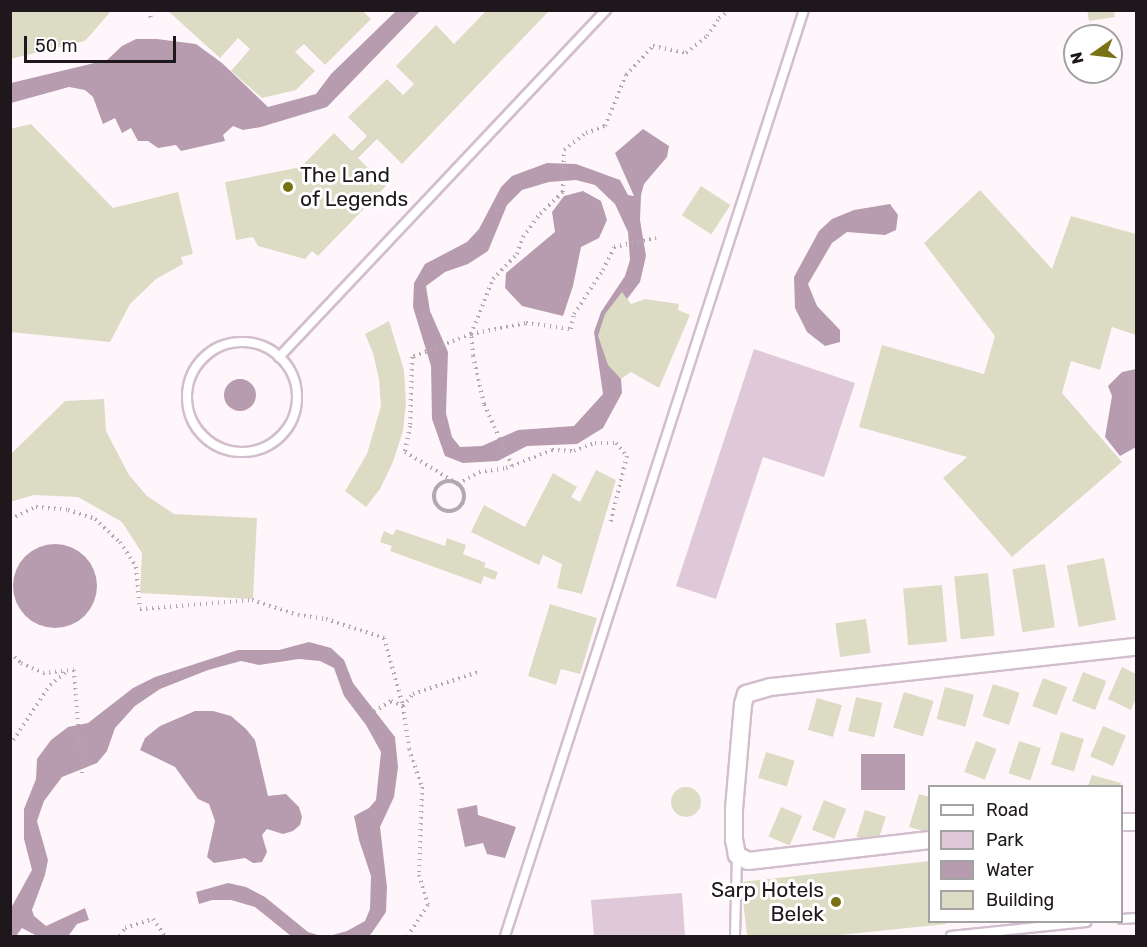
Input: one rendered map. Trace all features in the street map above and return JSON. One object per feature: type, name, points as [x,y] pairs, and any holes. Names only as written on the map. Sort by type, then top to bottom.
[{"type":"street","points":[[928,840],[748,861],[736,855],[734,809],[743,704],[746,694],[771,687],[1137,647]]},
{"type":"lane","points":[[279,357],[606,10]]},
{"type":"lane","points":[[505,936],[804,10]]},
{"type":"lane","points":[[238,341],[256,343],[279,357],[295,379],[298,397],[294,415],[286,431],[272,444],[255,450],[237,452],[219,447],[204,437],[193,422],[188,405],[188,387],[194,369],[206,355],[221,346],[238,341]]},
{"type":"lane","points":[[735,936],[736,855]]},
{"type":"lane","points":[[951,936],[1068,923]]},
{"type":"path","points":[[149,10],[150,19]]},
{"type":"path","points":[[512,466],[484,404],[472,356],[471,334],[493,279],[517,254],[523,237],[540,214],[563,192],[564,150],[586,133],[605,126],[626,75],[653,46],[686,53],[707,36],[718,18],[730,10]]},
{"type":"path","points":[[610,524],[627,456],[616,443],[595,443],[574,451],[552,450],[512,466],[479,472],[458,484],[444,482],[437,488],[435,501],[441,509],[455,510],[463,502],[464,492],[458,484],[405,452],[410,426],[412,357],[460,337],[526,323],[571,329],[574,314],[603,270],[614,247],[656,238]]},
{"type":"path","points":[[10,519],[36,507],[68,510],[95,519],[120,542],[136,567],[140,609],[252,600],[298,615],[326,619],[384,638],[403,706],[409,749],[422,787],[419,875],[428,905],[408,936]]},
{"type":"path","points":[[10,653],[21,663],[43,673],[74,670],[82,774]]},
{"type":"path","points":[[10,745],[50,685],[66,671]]},
{"type":"path","points":[[403,706],[412,694],[478,672]]},
{"type":"path","points":[[364,718],[391,701],[403,706]]},
{"type":"path","points":[[120,936],[125,928],[153,919],[165,936]]},
{"type":"green space","points":[[754,349],[855,383],[824,477],[763,457],[716,599],[676,586]]},
{"type":"green space","points":[[682,893],[685,936],[594,936],[591,900]]},
{"type":"water","points":[[396,11],[420,11],[327,107],[261,127],[243,130],[233,126],[223,135],[225,141],[181,151],[176,145],[158,148],[148,141],[138,141],[131,128],[122,133],[115,118],[103,124],[93,97],[85,90],[69,87],[11,103],[11,83],[107,60],[122,46],[136,39],[157,39],[196,44],[222,63],[268,107],[316,94],[331,74]]},
{"type":"water","points":[[643,129],[669,146],[667,157],[644,184],[641,195],[640,220],[646,256],[640,282],[627,299],[611,363],[621,379],[622,393],[603,428],[577,444],[527,446],[498,461],[463,463],[445,456],[432,419],[431,366],[413,307],[414,283],[425,264],[467,242],[479,229],[501,187],[512,176],[547,163],[576,164],[620,180],[628,195],[634,196],[615,153]],"holes":[[[576,180],[595,185],[615,204],[628,232],[630,260],[625,276],[601,312],[594,332],[603,394],[574,426],[518,430],[482,446],[460,447],[452,437],[446,413],[448,352],[430,311],[426,286],[445,272],[468,264],[488,251],[507,205],[522,190],[549,182]]]},
{"type":"water","points":[[583,191],[601,201],[607,220],[599,238],[581,247],[573,286],[563,316],[522,306],[505,288],[506,273],[555,232],[552,212],[564,196]]},
{"type":"water","points":[[890,204],[898,215],[896,230],[885,235],[847,232],[832,243],[808,284],[817,306],[840,330],[840,342],[825,346],[807,332],[795,308],[794,277],[819,231],[832,219],[854,210]]},
{"type":"water","points":[[1136,369],[1136,447],[1120,456],[1105,437],[1112,396],[1108,386],[1122,372]]},
{"type":"water","points":[[240,379],[251,384],[256,395],[251,406],[240,411],[229,406],[224,395],[229,384]]},
{"type":"water","points":[[47,544],[63,544],[79,551],[90,562],[97,578],[94,602],[85,616],[63,628],[47,628],[31,621],[20,610],[13,594],[13,578],[20,562],[31,551]]},
{"type":"water","points":[[309,642],[331,648],[344,660],[353,683],[395,737],[398,767],[394,797],[380,827],[387,887],[386,912],[371,934],[368,936],[329,936],[347,931],[365,921],[370,909],[371,876],[354,816],[369,808],[376,800],[381,752],[366,725],[344,696],[334,668],[320,661],[299,659],[259,665],[241,661],[208,670],[160,689],[135,706],[115,728],[107,751],[97,763],[62,777],[44,801],[37,821],[48,860],[32,910],[34,916],[46,926],[85,908],[89,920],[77,924],[69,935],[37,936],[22,928],[16,936],[11,934],[11,908],[32,870],[24,839],[24,809],[36,779],[37,759],[51,740],[68,727],[88,723],[133,688],[155,677],[238,650],[279,650]]},
{"type":"water","points":[[195,711],[213,711],[231,716],[246,729],[255,740],[268,796],[286,794],[299,807],[302,817],[300,825],[293,831],[283,834],[267,829],[262,835],[267,852],[262,862],[253,863],[245,858],[214,863],[207,857],[215,821],[209,804],[198,799],[175,767],[140,750],[145,738],[160,726]]},
{"type":"water","points":[[861,754],[905,754],[905,790],[861,790]]},
{"type":"water","points":[[477,805],[478,815],[516,827],[505,858],[487,854],[483,843],[465,847],[457,809]]},
{"type":"water","points":[[228,883],[246,887],[265,897],[308,932],[321,936],[291,936],[255,907],[231,900],[212,900],[199,904],[196,892]]},
{"type":"building","points":[[10,10],[112,10],[85,41],[10,59]]},
{"type":"building","points":[[167,10],[362,10],[371,19],[325,65],[304,44],[295,52],[315,71],[296,90],[262,98],[231,71],[250,49],[238,38],[220,58]]},
{"type":"building","points":[[487,10],[550,10],[402,164],[377,139],[358,158],[386,186],[318,256],[312,251],[305,259],[258,246],[253,237],[236,240],[225,182],[301,167],[334,133],[352,151],[367,136],[348,117],[387,79],[403,95],[414,84],[396,66],[436,25],[454,44]]},
{"type":"building","points":[[1087,10],[1114,10],[1115,17],[1089,21]]},
{"type":"building","points":[[31,124],[113,208],[178,192],[193,254],[181,257],[183,264],[156,279],[130,304],[110,342],[10,332],[10,129]]},
{"type":"building","points":[[701,186],[730,205],[711,234],[682,215]]},
{"type":"building","points":[[980,190],[1052,269],[1071,216],[1136,234],[1136,335],[1112,327],[1100,370],[1071,361],[1062,393],[1122,462],[1012,557],[943,478],[967,457],[859,427],[882,345],[984,374],[995,336],[924,243]]},
{"type":"building","points":[[622,292],[631,304],[645,299],[679,304],[678,310],[690,315],[659,388],[631,372],[621,379],[608,365],[598,336],[605,314]]},
{"type":"building","points":[[389,321],[404,370],[406,403],[403,431],[393,462],[380,489],[366,507],[345,491],[367,454],[381,406],[379,379],[373,353],[365,334]]},
{"type":"building","points":[[104,399],[106,431],[129,475],[147,496],[174,514],[257,518],[253,599],[140,593],[142,553],[122,522],[78,497],[34,495],[10,502],[10,455],[65,401]]},
{"type":"building","points":[[596,470],[616,480],[582,594],[557,588],[562,564],[543,555],[539,565],[471,532],[484,505],[525,527],[553,473],[577,487],[571,497],[580,502]]},
{"type":"building","points":[[396,529],[445,546],[447,538],[466,545],[463,554],[486,563],[484,567],[498,572],[495,580],[484,576],[481,584],[390,551],[392,546],[380,542],[384,531],[393,535]]},
{"type":"building","points":[[1104,558],[1116,620],[1079,627],[1067,565]]},
{"type":"building","points":[[1045,564],[1055,627],[1022,632],[1012,569]]},
{"type":"building","points":[[988,573],[995,636],[961,639],[954,577]]},
{"type":"building","points":[[942,585],[947,642],[908,645],[903,588]]},
{"type":"building","points":[[550,604],[597,618],[580,674],[561,669],[556,685],[528,676]]},
{"type":"building","points":[[866,619],[871,653],[840,657],[835,623]]},
{"type":"building","points":[[1122,667],[1136,674],[1136,698],[1131,710],[1108,699]]},
{"type":"building","points":[[1083,672],[1106,681],[1095,710],[1072,701]]},
{"type":"building","points":[[1043,678],[1067,687],[1057,715],[1032,706]]},
{"type":"building","points":[[993,684],[1020,693],[1009,725],[982,716]]},
{"type":"building","points":[[945,687],[974,695],[965,727],[936,719]]},
{"type":"building","points":[[904,692],[934,701],[923,736],[893,727]]},
{"type":"building","points":[[856,697],[882,703],[874,737],[848,731]]},
{"type":"building","points":[[817,698],[842,705],[833,737],[808,730]]},
{"type":"building","points":[[1103,726],[1126,736],[1113,766],[1090,756]]},
{"type":"building","points":[[1061,732],[1084,739],[1074,772],[1051,765]]},
{"type":"building","points":[[976,741],[997,749],[985,780],[964,772]]},
{"type":"building","points":[[1019,741],[1041,748],[1030,780],[1008,773]]},
{"type":"building","points":[[766,752],[795,761],[787,787],[758,778]]},
{"type":"building","points":[[1092,775],[1121,783],[1120,785],[1088,785]]},
{"type":"building","points":[[686,787],[697,791],[701,802],[697,813],[686,817],[675,813],[671,802],[675,791]]},
{"type":"building","points":[[919,794],[928,796],[928,832],[909,827]]},
{"type":"building","points":[[824,800],[846,809],[834,839],[812,830]]},
{"type":"building","points":[[781,807],[802,816],[790,845],[768,836]]},
{"type":"building","points":[[865,810],[886,817],[877,843],[856,837]]},
{"type":"building","name":"Sarp Hotels Belek","points":[[928,861],[928,923],[946,924],[830,936],[747,936],[741,882]]},
{"type":"place","name":"The Land of Legends","points":[[288,187]]},
{"type":"place","name":"Sarp Hotels Belek","points":[[836,902]]}]
